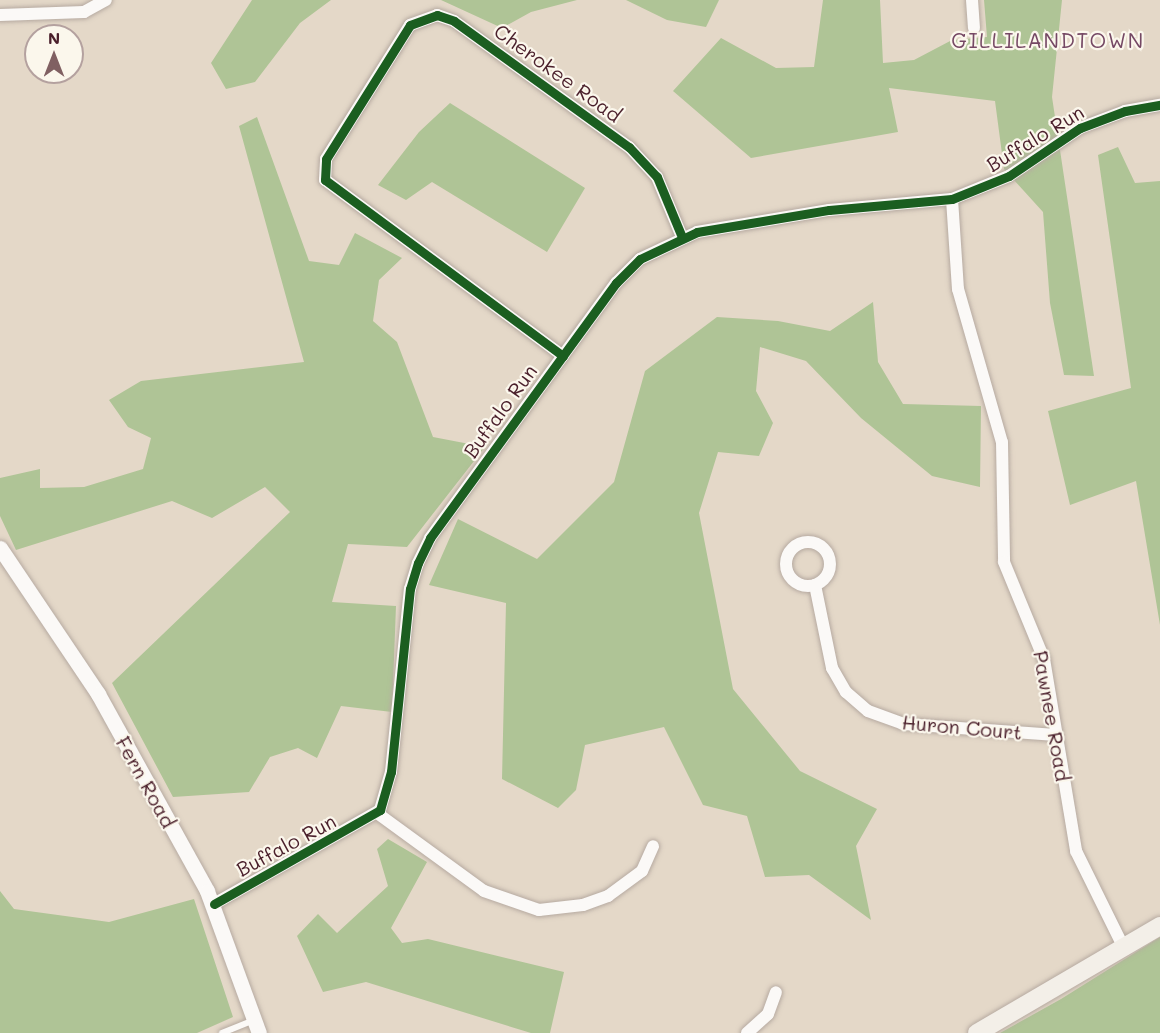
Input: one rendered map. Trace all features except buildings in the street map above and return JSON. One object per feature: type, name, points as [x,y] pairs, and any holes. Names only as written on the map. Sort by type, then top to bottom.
[{"type":"main road","points":[[977,1033],[1160,926]]},
{"type":"street","points":[[0,15],[84,12],[106,0]]},
{"type":"street","points":[[972,0],[974,28]]},
{"type":"street","name":"Cherokee Road","points":[[562,356],[325,180],[326,159],[410,25],[437,15],[454,21],[629,147],[657,177],[682,237]]},
{"type":"street","name":"Buffalo Run","points":[[214,904],[377,813],[391,772],[410,590],[418,563],[430,538],[562,356],[628,270],[682,237],[829,210],[952,199],[1009,176],[1080,128],[1125,111],[1160,105]]},
{"type":"street","name":"Pawnee Road","points":[[952,199],[958,290],[1002,441],[1004,562],[1039,640],[1076,851],[1124,948]]},
{"type":"street","name":"Fern Road","points":[[0,548],[98,694],[214,904],[257,1026]]},
{"type":"street","name":"Huron Court","points":[[815,585],[832,668],[846,692],[868,711],[903,724],[1057,735]]},
{"type":"street","points":[[377,813],[484,891],[539,910],[608,896],[642,871],[653,846]]},
{"type":"street","points":[[747,1033],[768,1014],[776,992]]},
{"type":"lane","points":[[222,1033],[257,1026]]},
{"type":"green space","points":[[252,0],[331,0],[300,23],[255,82],[226,89],[211,63]]},
{"type":"green space","points":[[441,0],[577,0],[531,12],[502,28]]},
{"type":"green space","points":[[626,0],[719,0],[706,27],[667,20]]},
{"type":"green space","points":[[823,0],[880,0],[883,63],[914,60],[952,40],[987,37],[984,0],[1062,0],[1052,97],[1094,376],[1064,375],[1050,303],[1043,212],[1004,169],[995,101],[889,88],[898,132],[751,158],[673,91],[721,38],[776,68],[814,67]]},
{"type":"green space","points":[[450,103],[585,188],[547,252],[432,182],[406,200],[378,185],[419,132]]},
{"type":"green space","points":[[257,117],[309,261],[339,265],[355,233],[402,258],[379,280],[373,321],[397,342],[433,437],[485,447],[407,547],[348,544],[332,602],[396,606],[392,712],[341,706],[317,758],[298,748],[270,757],[249,792],[173,797],[112,683],[290,512],[265,487],[212,518],[172,501],[16,550],[0,516],[0,478],[40,469],[40,488],[84,487],[143,469],[151,438],[128,427],[109,400],[141,381],[304,362],[239,126]]},
{"type":"green space","points":[[1118,147],[1135,183],[1160,181],[1160,625],[1136,481],[1070,505],[1048,411],[1131,388],[1098,155]]},
{"type":"green space","points":[[873,302],[878,362],[903,404],[981,406],[980,487],[932,476],[861,418],[806,361],[760,347],[756,391],[773,423],[759,456],[718,452],[699,513],[733,689],[800,771],[877,809],[856,846],[871,920],[809,875],[765,877],[747,816],[703,805],[664,727],[585,745],[576,790],[558,808],[502,779],[506,603],[429,585],[458,519],[537,559],[614,482],[645,371],[717,317],[778,321],[830,331]]},
{"type":"green space","points":[[388,839],[427,862],[391,928],[402,943],[428,939],[564,972],[550,1033],[531,1033],[366,982],[323,992],[297,936],[318,914],[337,933],[388,886],[377,849]]},
{"type":"green space","points":[[0,891],[14,909],[109,922],[194,899],[233,1017],[197,1033],[0,1033]]},
{"type":"green space","points":[[1160,937],[1160,1033],[1000,1033],[1061,999]]},
{"type":"cycle path","points":[[563,356],[325,180],[326,159],[410,25],[437,15],[454,21],[629,147],[657,177],[682,237]]},
{"type":"cycle path","points":[[214,904],[380,810],[391,772],[410,589],[418,563],[430,538],[616,283],[640,259],[697,232],[829,210],[952,199],[1009,176],[1080,128],[1125,111],[1160,105]]},
{"type":"district","name":"GILLILANDTOWN","points":[[1048,40]]}]
